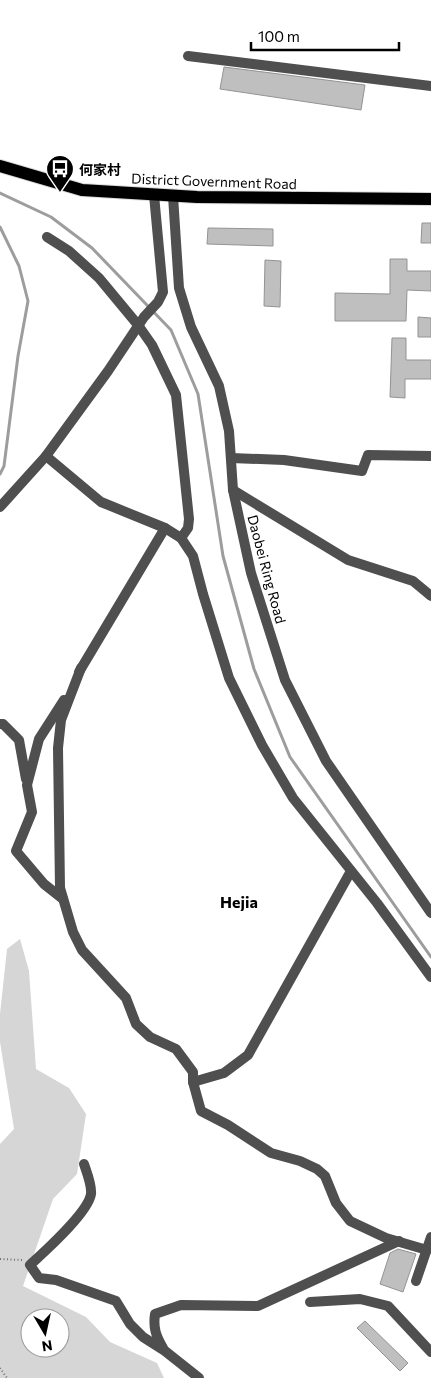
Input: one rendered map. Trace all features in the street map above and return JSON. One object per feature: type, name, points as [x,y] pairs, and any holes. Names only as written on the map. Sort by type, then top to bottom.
[{"type":"main road","name":"District Government Road","points":[[0,166],[82,190],[173,196],[431,200]]},
{"type":"street","points":[[188,56],[431,86]]},
{"type":"street","points":[[0,507],[46,456],[163,292],[154,195]]},
{"type":"street","name":"Daobei Ring Road","points":[[173,196],[179,288],[191,327],[219,386],[229,431],[233,490],[251,573],[285,680],[326,761],[431,913]]},
{"type":"street","points":[[47,237],[69,251],[99,278],[141,321],[176,395],[189,519],[188,528],[181,538]]},
{"type":"street","points":[[46,456],[101,502],[164,528],[181,538],[193,556],[229,678],[262,745],[293,798],[431,977]]},
{"type":"street","points":[[230,458],[284,460],[362,471],[368,456],[431,456]]},
{"type":"street","points":[[233,490],[348,560],[414,581],[431,596]]},
{"type":"street","points":[[27,785],[39,739],[62,704],[81,668],[164,528]]},
{"type":"street","points":[[81,668],[61,720],[58,748],[60,888],[74,932],[82,950],[126,998],[136,1024],[150,1037],[176,1049],[193,1072],[193,1082],[200,1111],[228,1125],[271,1153],[300,1161],[317,1169],[325,1176],[336,1203],[350,1221],[386,1238],[427,1250]]},
{"type":"street","points":[[0,724],[19,740],[32,812],[16,852],[44,884],[64,900]]},
{"type":"street","points":[[193,1082],[224,1073],[248,1055],[351,871]]},
{"type":"street","points":[[84,1164],[91,1194],[88,1202],[62,1234],[30,1265],[39,1278],[56,1280],[116,1301],[130,1324],[143,1338],[165,1351],[199,1378]]},
{"type":"street","points":[[416,1280],[431,1237]]},
{"type":"street","points":[[165,1351],[153,1325],[156,1314],[181,1305],[258,1306],[399,1242]]},
{"type":"street","points":[[310,1302],[360,1299],[388,1306],[431,1352]]},
{"type":"path","points":[[0,1259],[22,1259],[30,1265]]},
{"type":"path","points":[[0,1368],[7,1378]]},
{"type":"shaded area","points":[[20,939],[29,971],[36,1069],[69,1088],[86,1114],[77,1174],[53,1199],[23,1286],[68,1308],[20,1308],[20,1358],[70,1358],[70,1309],[86,1317],[110,1342],[157,1363],[164,1378],[0,1378],[0,1144],[14,1129],[0,1042],[0,1014],[7,949]]},
{"type":"building","points":[[224,67],[365,85],[361,110],[220,89]]},
{"type":"building","points":[[422,223],[431,223],[431,243],[421,243]]},
{"type":"building","points":[[208,228],[273,229],[273,246],[207,244]]},
{"type":"building","points":[[390,259],[407,259],[407,271],[431,271],[431,291],[407,290],[406,321],[335,321],[335,293],[390,294]]},
{"type":"building","points":[[265,260],[281,261],[280,307],[264,306]]},
{"type":"building","points":[[418,317],[431,318],[431,337],[418,337]]},
{"type":"building","points":[[392,338],[406,338],[406,360],[431,360],[431,379],[405,379],[405,398],[390,397]]},
{"type":"building","points":[[398,1249],[416,1254],[403,1292],[380,1284],[390,1253]]},
{"type":"building","points":[[365,1321],[408,1363],[400,1371],[357,1328]]},
{"type":"waterway","points":[[0,193],[51,217],[92,248],[171,330],[198,394],[223,556],[254,669],[290,757],[431,957]]},
{"type":"waterway","points":[[0,227],[19,266],[28,301],[18,356],[4,466],[0,474]]},
{"type":"place","name":"何家村","points":[[60,193]]},
{"type":"district","name":"Hejia","points":[[239,901]]}]
